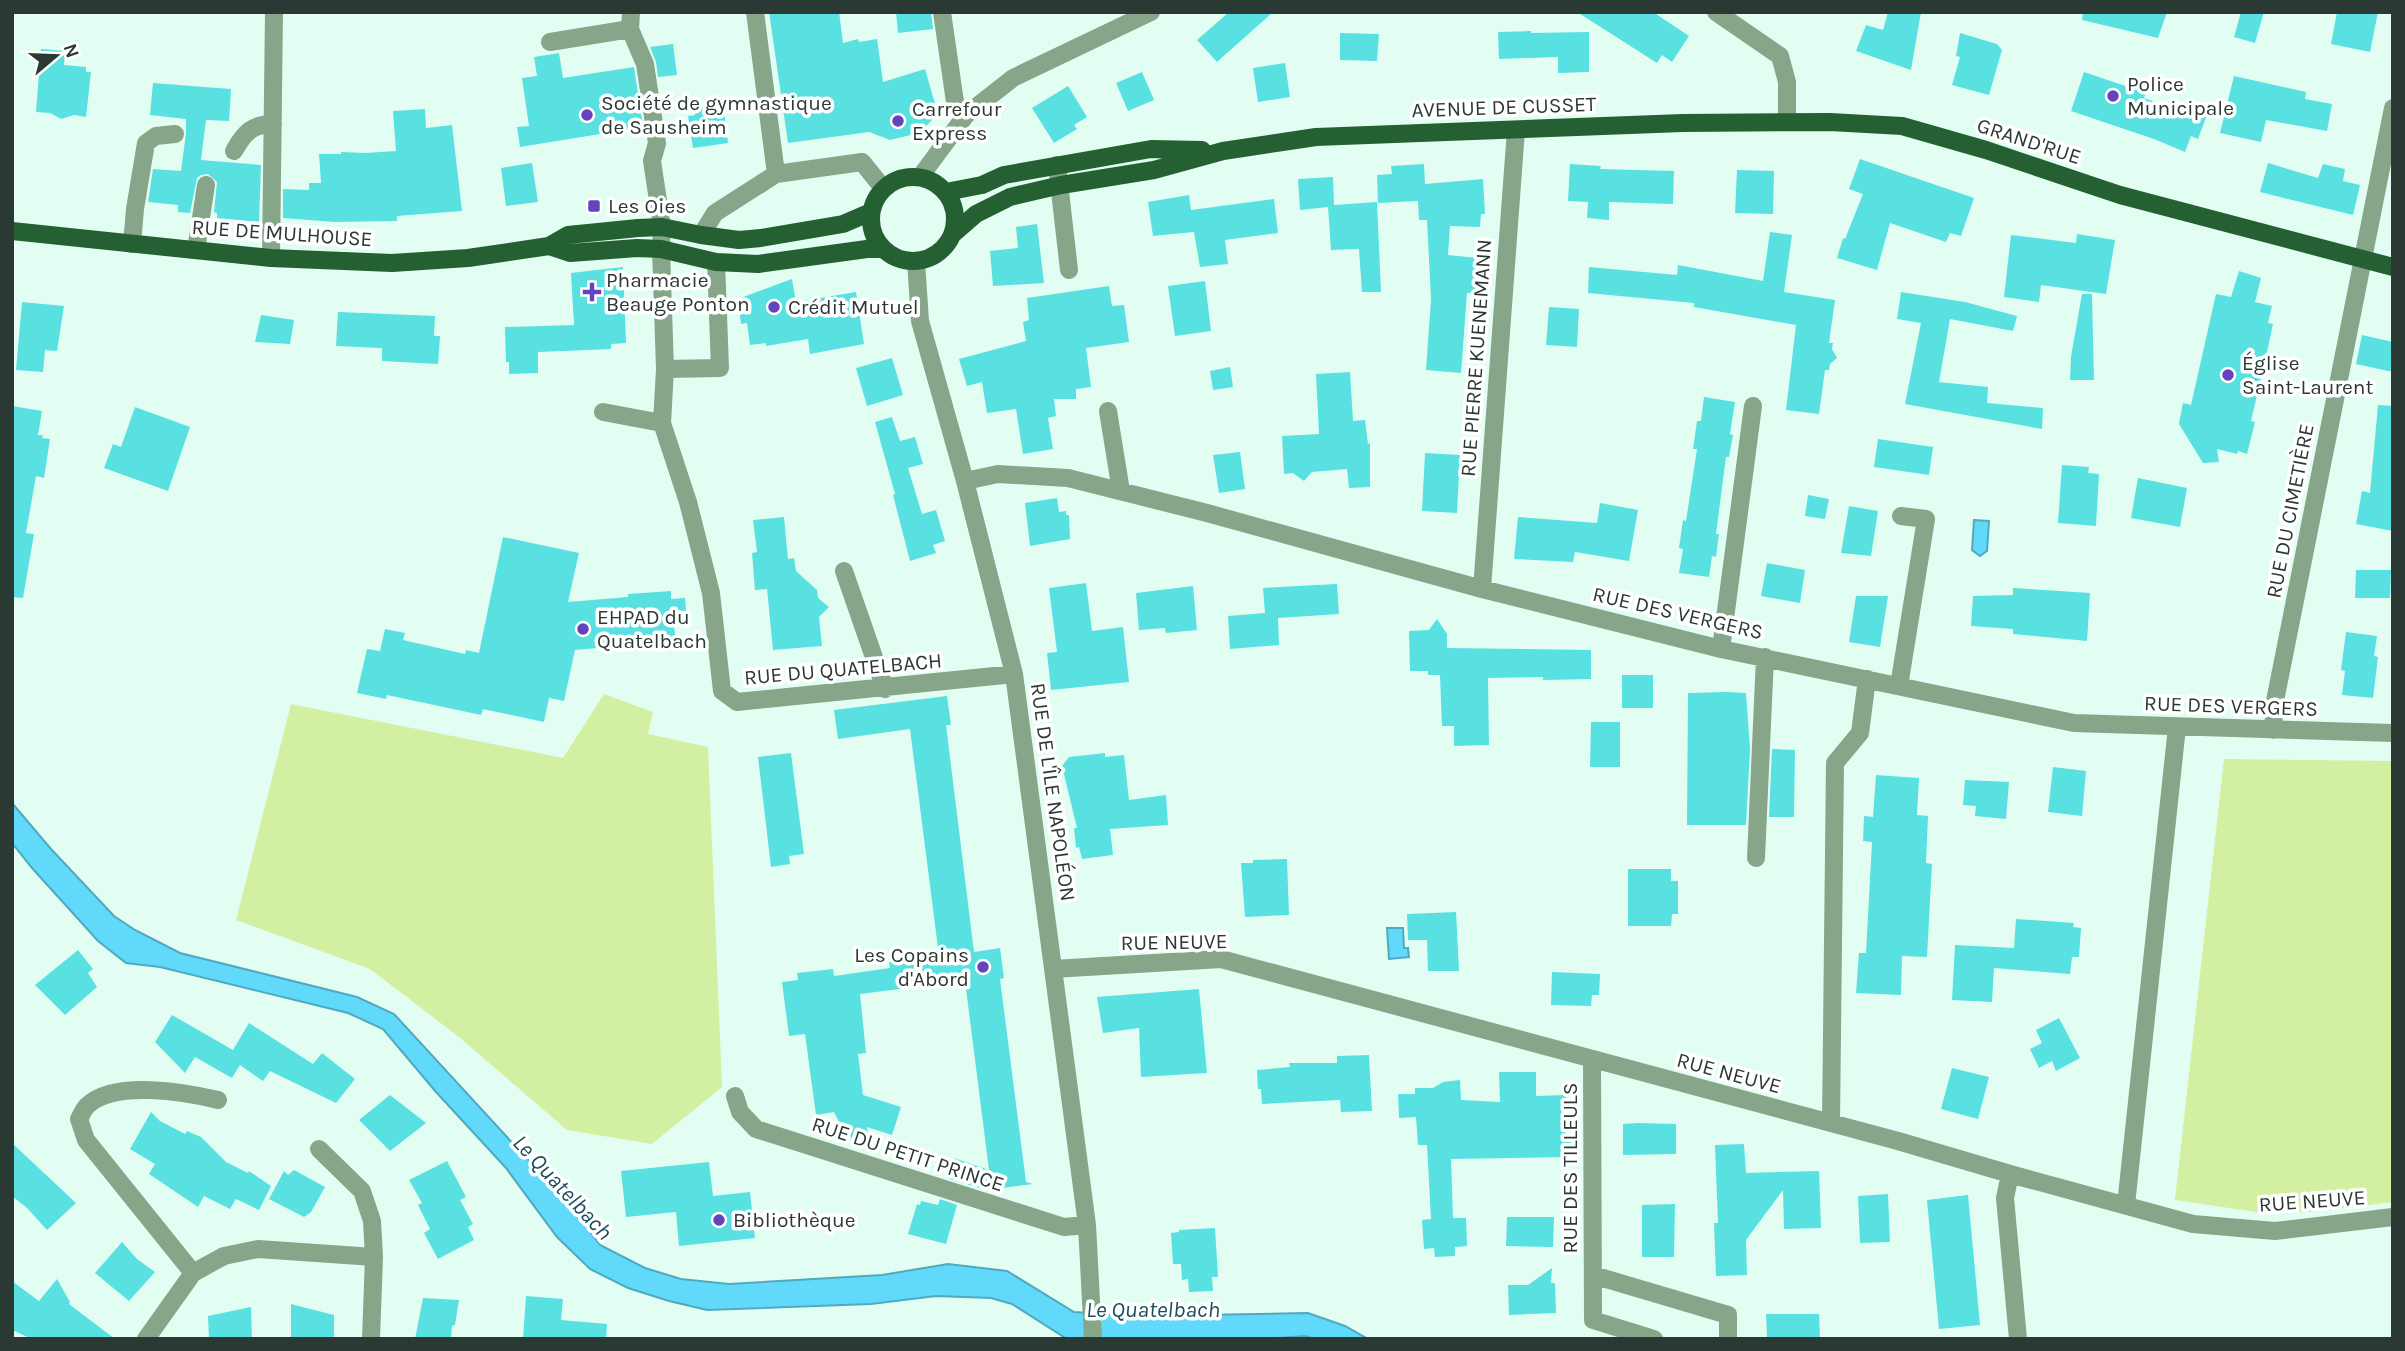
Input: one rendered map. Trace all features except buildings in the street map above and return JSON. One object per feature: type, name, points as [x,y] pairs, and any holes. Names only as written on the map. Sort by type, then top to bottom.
[{"type":"main road","name":"AVENUE DE CUSSET","points":[[953,233],[976,214],[1010,197],[1060,185],[1154,170],[1223,151],[1316,137],[1787,122]]},
{"type":"main road","name":"GRAND'RUE","points":[[1787,122],[1902,126],[1986,150],[2120,195],[2393,267]]},
{"type":"main road","name":"AVENUE DE CUSSET","points":[[946,192],[982,185],[1004,175],[1151,149],[1223,151]]},
{"type":"main road","points":[[907,176],[920,177],[939,185],[946,192],[955,212],[953,233],[939,253],[928,259],[904,260],[883,249],[875,238],[871,212],[875,199],[883,188],[894,180],[907,176]]},
{"type":"main road","name":"RUE DE MULHOUSE","points":[[12,231],[271,258],[392,263],[468,258],[549,246],[568,235],[662,227],[739,240],[786,235],[843,224],[871,212]]},
{"type":"main road","name":"RUE DE MULHOUSE","points":[[549,246],[570,253],[661,249],[716,262],[758,264],[867,248],[883,249]]},
{"type":"street","points":[[271,258],[274,12]]},
{"type":"street","points":[[755,12],[776,174]]},
{"type":"street","points":[[942,12],[955,103],[966,116]]},
{"type":"street","points":[[920,177],[966,116],[1013,78],[1151,12]]},
{"type":"street","points":[[1716,12],[1780,56],[1787,82],[1787,122]]},
{"type":"street","points":[[550,42],[631,20],[645,64],[657,143],[652,161],[662,227],[665,369],[662,423],[603,412]]},
{"type":"street","name":"RUE DU CIMETIÈRE","points":[[2273,730],[2276,701],[2393,108]]},
{"type":"street","points":[[234,151],[243,135],[253,127],[272,124]]},
{"type":"street","name":"RUE PIERRE KUENEMANN","points":[[1482,589],[1516,130]]},
{"type":"street","points":[[132,244],[146,143],[156,136],[174,134]]},
{"type":"street","points":[[701,235],[715,213],[776,174],[862,162],[883,188]]},
{"type":"street","points":[[1057,165],[1069,270]]},
{"type":"street","points":[[196,250],[206,185]]},
{"type":"street","name":"RUE DE L'ÎLE NAPOLÉON","points":[[916,261],[920,321],[965,481],[1014,674],[1087,1226],[1093,1339]]},
{"type":"street","points":[[665,369],[720,368],[716,262]]},
{"type":"street","points":[[1721,649],[1753,406]]},
{"type":"street","points":[[1108,411],[1121,491]]},
{"type":"street","name":"RUE DU QUATELBACH","points":[[662,423],[688,502],[711,593],[722,691],[737,702],[1014,674]]},
{"type":"street","name":"RUE DES VERGERS","points":[[965,481],[998,474],[1068,478],[1482,589],[1721,649],[2074,723],[2393,733]]},
{"type":"street","points":[[1899,686],[1926,519],[1900,516]]},
{"type":"street","points":[[844,571],[885,689]]},
{"type":"street","points":[[1756,858],[1765,657]]},
{"type":"street","points":[[1831,1123],[1835,763],[1860,733],[1867,679]]},
{"type":"street","points":[[2126,1205],[2178,727]]},
{"type":"street","name":"RUE NEUVE","points":[[1053,969],[1221,959],[1831,1123],[2193,1224],[2275,1231],[2393,1217]]},
{"type":"street","name":"RUE DES TILLEULS","points":[[1592,1060],[1593,1320],[1654,1339]]},
{"type":"street","points":[[193,1273],[86,1140],[79,1119],[86,1106],[102,1096],[142,1090],[183,1091],[218,1100]]},
{"type":"street","name":"RUE DU PETIT PRINCE","points":[[734,1096],[740,1112],[756,1129],[1064,1227],[1087,1226]]},
{"type":"street","points":[[319,1150],[362,1191],[372,1221],[374,1257],[371,1339]]},
{"type":"street","points":[[2010,1174],[2005,1198],[2018,1339]]},
{"type":"street","points":[[146,1339],[193,1273],[224,1256],[258,1249],[374,1257]]},
{"type":"street","name":"RUE DES TILLEULS","points":[[1593,1275],[1728,1315],[1728,1339]]},
{"type":"green space","points":[[604,694],[653,712],[648,734],[708,747],[722,1087],[652,1144],[567,1130],[459,1037],[370,969],[236,920],[291,704],[563,758]]},
{"type":"green space","points":[[2224,759],[2393,761],[2393,1202],[2311,1212],[2256,1212],[2175,1200]]},
{"type":"water","points":[[1974,520],[1989,521],[1987,551],[1980,556],[1972,550]]},
{"type":"water","points":[[12,803],[114,916],[135,930],[180,953],[357,997],[394,1014],[574,1210],[600,1245],[645,1268],[681,1279],[729,1284],[882,1275],[948,1264],[1007,1271],[1074,1312],[1138,1316],[1308,1313],[1345,1326],[1368,1339],[1315,1339],[1305,1336],[1263,1339],[1067,1339],[1012,1304],[991,1298],[936,1296],[871,1304],[707,1310],[628,1288],[590,1269],[557,1237],[506,1168],[383,1029],[348,1013],[160,967],[126,963],[98,941],[12,843]]},
{"type":"water","points":[[1387,928],[1403,928],[1404,948],[1408,948],[1409,957],[1389,959]]},
{"type":"place","name":"Police Municipale","points":[[2113,96]]},
{"type":"place","name":"Société de gymnastique de Sausheim","points":[[587,115]]},
{"type":"place","name":"Carrefour Express","points":[[898,121]]},
{"type":"place","name":"Les Oies","points":[[594,206]]},
{"type":"place","name":"Pharmacie Beauge Ponton","points":[[592,292]]},
{"type":"place","name":"Crédit Mutuel","points":[[774,307]]},
{"type":"place","name":"Église Saint-Laurent","points":[[2228,375]]},
{"type":"place","name":"EHPAD du Quatelbach","points":[[583,629]]},
{"type":"place","name":"Les Copains d'Abord","points":[[983,967]]},
{"type":"place","name":"Bibliothèque","points":[[719,1220]]},
{"type":"water label","name":"Le Quatelbach","points":[[563,1187]]},
{"type":"water label","name":"Le Quatelbach","points":[[1153,1309]]}]
